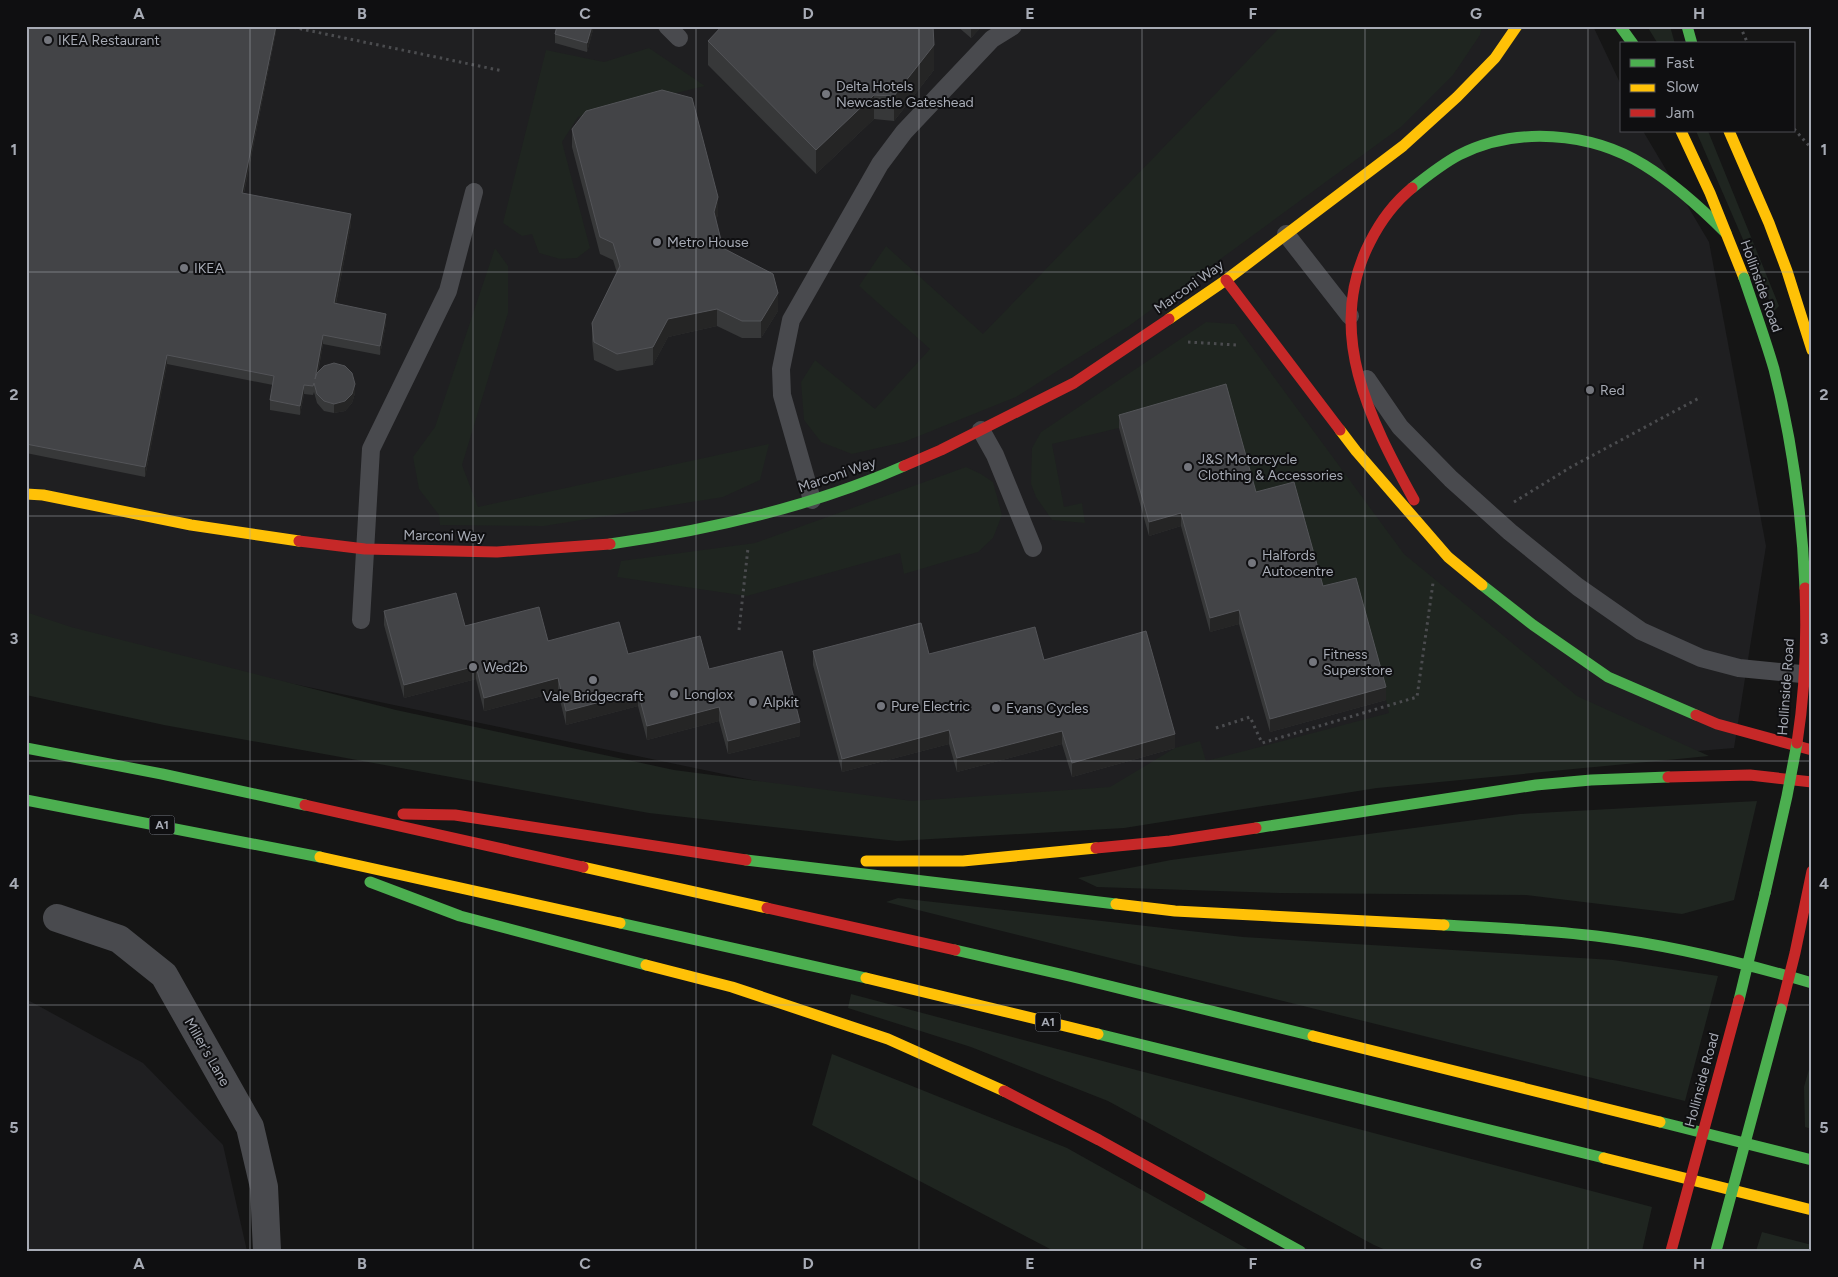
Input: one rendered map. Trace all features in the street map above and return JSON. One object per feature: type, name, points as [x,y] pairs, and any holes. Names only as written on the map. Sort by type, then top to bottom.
[{"type":"main road","name":"Marconi Way","points":[[26,494],[43,495],[191,525],[274,538],[365,549],[497,552],[578,548],[666,536],[751,517],[812,500],[895,470],[981,430],[1074,383],[1226,280],[1403,146],[1458,97],[1495,58],[1517,26]]},
{"type":"main road","points":[[1620,26],[1632,42]]},
{"type":"main road","points":[[1687,26],[1691,42]]},
{"type":"main road","name":"Hollinside Road","points":[[1671,1251],[1739,1000],[1778,837],[1798,736],[1805,644],[1805,597],[1800,515],[1777,382],[1744,278],[1710,193],[1681,132]]},
{"type":"main road","name":"Hollinside Road","points":[[1729,132],[1769,222],[1812,350]]},
{"type":"main road","points":[[1438,545],[1395,466],[1371,414],[1354,360],[1350,316],[1356,273],[1363,254],[1380,225],[1413,185],[1437,166],[1485,144],[1520,138],[1548,137],[1577,140],[1611,149],[1646,166],[1689,198],[1726,233]]},
{"type":"main road","points":[[1226,280],[1356,451],[1448,557],[1533,625],[1608,677],[1717,724],[1812,750]]},
{"type":"main road","points":[[26,742],[81,758]]},
{"type":"main road","points":[[26,748],[334,811],[1069,976],[1812,1160]]},
{"type":"main road","points":[[750,861],[963,861],[1160,842],[1526,786],[1591,780],[1750,775],[1812,782]]},
{"type":"main road","name":"A1","points":[[26,800],[281,848],[830,970],[1325,1089],[1812,1210]]},
{"type":"main road","points":[[334,811],[455,815],[750,861],[1175,912],[1438,924],[1596,936],[1748,964],[1812,983]]},
{"type":"main road","points":[[281,848],[460,916],[732,987],[888,1039],[1016,1097],[1099,1140],[1300,1251]]},
{"type":"main road","points":[[1716,1251],[1781,1009],[1812,871]]},
{"type":"street","name":"Miller's Lane","points":[[57,918],[120,938],[164,975],[250,1127],[264,1187],[268,1251]]},
{"type":"lane","points":[[812,500],[782,395],[780,369],[791,320],[886,156],[904,132],[992,39],[1013,26]]},
{"type":"lane","points":[[361,620],[371,449],[448,291],[474,192]]},
{"type":"lane","points":[[1286,234],[1350,316]]},
{"type":"lane","points":[[1354,360],[1400,427],[1451,479],[1510,532],[1578,587],[1642,631],[1701,658],[1739,668],[1812,675]]},
{"type":"lane","points":[[981,430],[995,455],[1033,548]]},
{"type":"path","points":[[286,26],[503,71]]},
{"type":"path","points":[[1740,26],[1747,42]]},
{"type":"path","points":[[1796,131],[1812,149]]},
{"type":"path","points":[[739,630],[751,517]]},
{"type":"path","points":[[1216,728],[1250,717],[1262,743],[1417,697],[1434,573]]},
{"type":"shaded area","points":[[26,26],[1593,26],[1620,83],[1620,132],[1644,132],[1709,242],[1766,546],[1734,748],[919,815],[26,628]]},
{"type":"shaded area","points":[[1281,26],[1482,26],[1480,35],[1453,75],[1401,127],[1129,326],[1016,397],[904,442],[852,454],[821,442],[804,420],[801,382],[815,360],[875,409],[930,349],[859,286],[886,246],[983,334]]},
{"type":"shaded area","points":[[1647,26],[1670,26],[1674,42],[1657,42]]},
{"type":"shaded area","points":[[649,48],[705,86],[578,117],[562,142],[590,248],[577,258],[560,259],[539,253],[532,234],[522,236],[503,223],[546,50],[604,62]]},
{"type":"shaded area","points":[[1696,132],[1708,132],[1779,306],[1774,311]]},
{"type":"shaded area","points":[[495,248],[508,266],[508,313],[462,465],[478,507],[769,444],[760,480],[723,497],[544,526],[440,525],[439,515],[419,489],[413,457],[435,427]]},
{"type":"shaded area","points":[[1206,322],[1235,324],[1404,554],[1577,696],[1709,756],[1377,788],[1124,828],[897,841],[649,813],[164,725],[26,695],[26,612],[71,627],[396,710],[674,770],[912,801],[1110,787],[1175,748],[1200,741],[1206,761],[1389,713],[1386,700],[1323,600],[1256,505],[1119,428],[1052,444],[1064,507],[1082,503],[1085,523],[1052,520],[1036,497],[1031,484],[1032,448],[1041,432]]},
{"type":"shaded area","points":[[966,467],[993,482],[1002,515],[993,538],[978,552],[904,574],[900,553],[747,596],[617,577],[621,561],[755,543]]},
{"type":"shaded area","points":[[1757,801],[1734,900],[1682,914],[1526,895],[1280,893],[1097,887],[1078,878],[1171,860],[1520,814]]},
{"type":"shaded area","points":[[898,898],[1243,937],[1613,960],[1718,976],[1685,1101],[886,902]]},
{"type":"shaded area","points":[[851,994],[1652,1207],[1642,1251],[1388,1251],[1108,1101],[971,1047],[848,1008]]},
{"type":"shaded area","points":[[26,999],[143,1063],[223,1145],[247,1251],[26,1251]]},
{"type":"shaded area","points":[[832,1054],[1067,1148],[1251,1251],[1054,1251],[812,1125]]},
{"type":"shaded area","points":[[1812,1059],[1812,1129],[1805,1127],[1804,1087]]},
{"type":"shaded area","points":[[1762,1232],[1812,1245],[1812,1251],[1756,1251]]},
{"type":"building","name":"IKEA","points":[[26,26],[276,26],[242,193],[351,214],[334,303],[386,314],[380,346],[323,335],[315,379],[317,373],[324,366],[334,363],[345,366],[352,373],[355,384],[352,394],[345,401],[334,404],[324,401],[317,394],[314,383],[313,386],[304,385],[300,406],[270,400],[274,376],[167,355],[145,467],[26,444]]},
{"type":"building","points":[[557,26],[592,26],[587,43],[555,34]]},
{"type":"building","name":"Delta Hotels Newcastle Gateshead","points":[[722,26],[933,26],[934,45],[894,96],[874,95],[816,150],[708,41]]},
{"type":"building","name":"Metro House","points":[[662,90],[692,98],[718,197],[714,212],[723,248],[773,274],[778,293],[761,321],[742,321],[717,309],[668,319],[653,347],[617,354],[594,342],[592,323],[620,266],[613,243],[600,237],[572,129],[586,111]]},
{"type":"building","points":[[1226,384],[1256,492],[1294,482],[1323,586],[1356,578],[1386,687],[1270,719],[1239,610],[1210,618],[1181,513],[1149,522],[1119,415]]},
{"type":"building","points":[[456,593],[465,626],[539,607],[548,641],[619,622],[628,654],[700,636],[709,669],[782,651],[800,722],[728,741],[719,707],[647,726],[638,692],[566,711],[558,678],[484,698],[476,666],[404,685],[384,611]]},
{"type":"building","points":[[921,623],[929,654],[1035,627],[1044,660],[1146,631],[1175,734],[1072,763],[1062,731],[957,758],[949,730],[842,759],[813,651]]},
{"type":"traffic: fast","points":[[1620,26],[1632,42]]},
{"type":"traffic: fast","points":[[1687,26],[1691,42]]},
{"type":"traffic: fast","points":[[1412,188],[1435,170],[1459,155],[1481,146],[1504,140],[1529,137],[1577,140],[1601,145],[1644,165],[1687,197],[1726,233]]},
{"type":"traffic: fast","points":[[1744,278],[1774,369],[1786,423],[1799,505],[1805,588]]},
{"type":"traffic: fast","points":[[610,544],[685,532],[760,515],[833,494],[904,466]]},
{"type":"traffic: fast","points":[[1482,585],[1533,625],[1608,677],[1696,715]]},
{"type":"traffic: fast","points":[[1765,893],[1797,743]]},
{"type":"traffic: fast","points":[[26,748],[162,774],[305,805]]},
{"type":"traffic: fast","points":[[1256,828],[1536,785],[1591,780],[1668,777]]},
{"type":"traffic: fast","points":[[26,800],[320,857]]},
{"type":"traffic: fast","points":[[746,860],[1116,904]]},
{"type":"traffic: fast","points":[[370,882],[460,916],[646,965]]},
{"type":"traffic: fast","points":[[1739,1000],[1765,893]]},
{"type":"traffic: fast","points":[[620,923],[866,978]]},
{"type":"traffic: fast","points":[[1444,925],[1558,932],[1651,944],[1759,968],[1812,983]]},
{"type":"traffic: fast","points":[[955,950],[1313,1036]]},
{"type":"traffic: fast","points":[[1716,1251],[1781,1009]]},
{"type":"traffic: fast","points":[[1098,1034],[1604,1158]]},
{"type":"traffic: fast","points":[[1660,1122],[1812,1160]]},
{"type":"traffic: fast","points":[[1200,1196],[1300,1251]]},
{"type":"traffic: slow","points":[[1169,319],[1226,280],[1403,146],[1457,97],[1495,58],[1517,26]]},
{"type":"traffic: slow","points":[[1681,132],[1710,193],[1744,278]]},
{"type":"traffic: slow","points":[[1729,132],[1769,223],[1787,271],[1812,350]]},
{"type":"traffic: slow","points":[[1340,430],[1448,557],[1482,585]]},
{"type":"traffic: slow","points":[[26,494],[43,495],[191,525],[299,541]]},
{"type":"traffic: slow","points":[[866,861],[963,861],[1096,848]]},
{"type":"traffic: slow","points":[[320,857],[620,923]]},
{"type":"traffic: slow","points":[[583,867],[767,908]]},
{"type":"traffic: slow","points":[[1116,904],[1175,911],[1444,925]]},
{"type":"traffic: slow","points":[[646,965],[732,987],[888,1039],[1004,1091]]},
{"type":"traffic: slow","points":[[866,978],[1098,1034]]},
{"type":"traffic: slow","points":[[1313,1036],[1660,1122]]},
{"type":"traffic: slow","points":[[1604,1158],[1812,1210]]},
{"type":"traffic: jam","points":[[1412,188],[1388,213],[1370,242],[1357,275],[1351,309],[1352,342],[1358,374],[1382,438],[1414,500]]},
{"type":"traffic: jam","points":[[1226,280],[1340,430]]},
{"type":"traffic: jam","points":[[904,466],[941,450],[1074,383],[1169,319]]},
{"type":"traffic: jam","points":[[299,541],[365,549],[497,552],[610,544]]},
{"type":"traffic: jam","points":[[1797,743],[1805,666],[1805,588]]},
{"type":"traffic: jam","points":[[1696,715],[1717,724],[1812,750]]},
{"type":"traffic: jam","points":[[1668,777],[1750,775],[1812,782]]},
{"type":"traffic: jam","points":[[305,805],[583,867]]},
{"type":"traffic: jam","points":[[403,814],[455,815],[746,860]]},
{"type":"traffic: jam","points":[[1096,848],[1170,841],[1256,828]]},
{"type":"traffic: jam","points":[[1781,1009],[1812,871]]},
{"type":"traffic: jam","points":[[767,908],[955,950]]},
{"type":"traffic: jam","points":[[1671,1251],[1739,1000]]},
{"type":"traffic: jam","points":[[1004,1091],[1099,1140],[1200,1196]]},
{"type":"place","name":"IKEA Restaurant","points":[[48,40]]},
{"type":"place","name":"Delta Hotels Newcastle Gateshead","points":[[826,94]]},
{"type":"place","name":"Metro House","points":[[657,242]]},
{"type":"place","name":"IKEA","points":[[184,268]]},
{"type":"place","name":"Red","points":[[1590,390]]},
{"type":"place","name":"J&S Motorcycle Clothing & Accessories","points":[[1188,467]]},
{"type":"place","name":"Halfords Autocentre","points":[[1252,563]]},
{"type":"place","name":"Fitness Superstore","points":[[1313,662]]},
{"type":"place","name":"Wed2b","points":[[473,667]]},
{"type":"place","name":"Vale Bridgecraft","points":[[593,680]]},
{"type":"place","name":"Longlox","points":[[674,694]]},
{"type":"place","name":"Alpkit","points":[[753,702]]},
{"type":"place","name":"Pure Electric","points":[[881,706]]},
{"type":"place","name":"Evans Cycles","points":[[996,708]]}]
